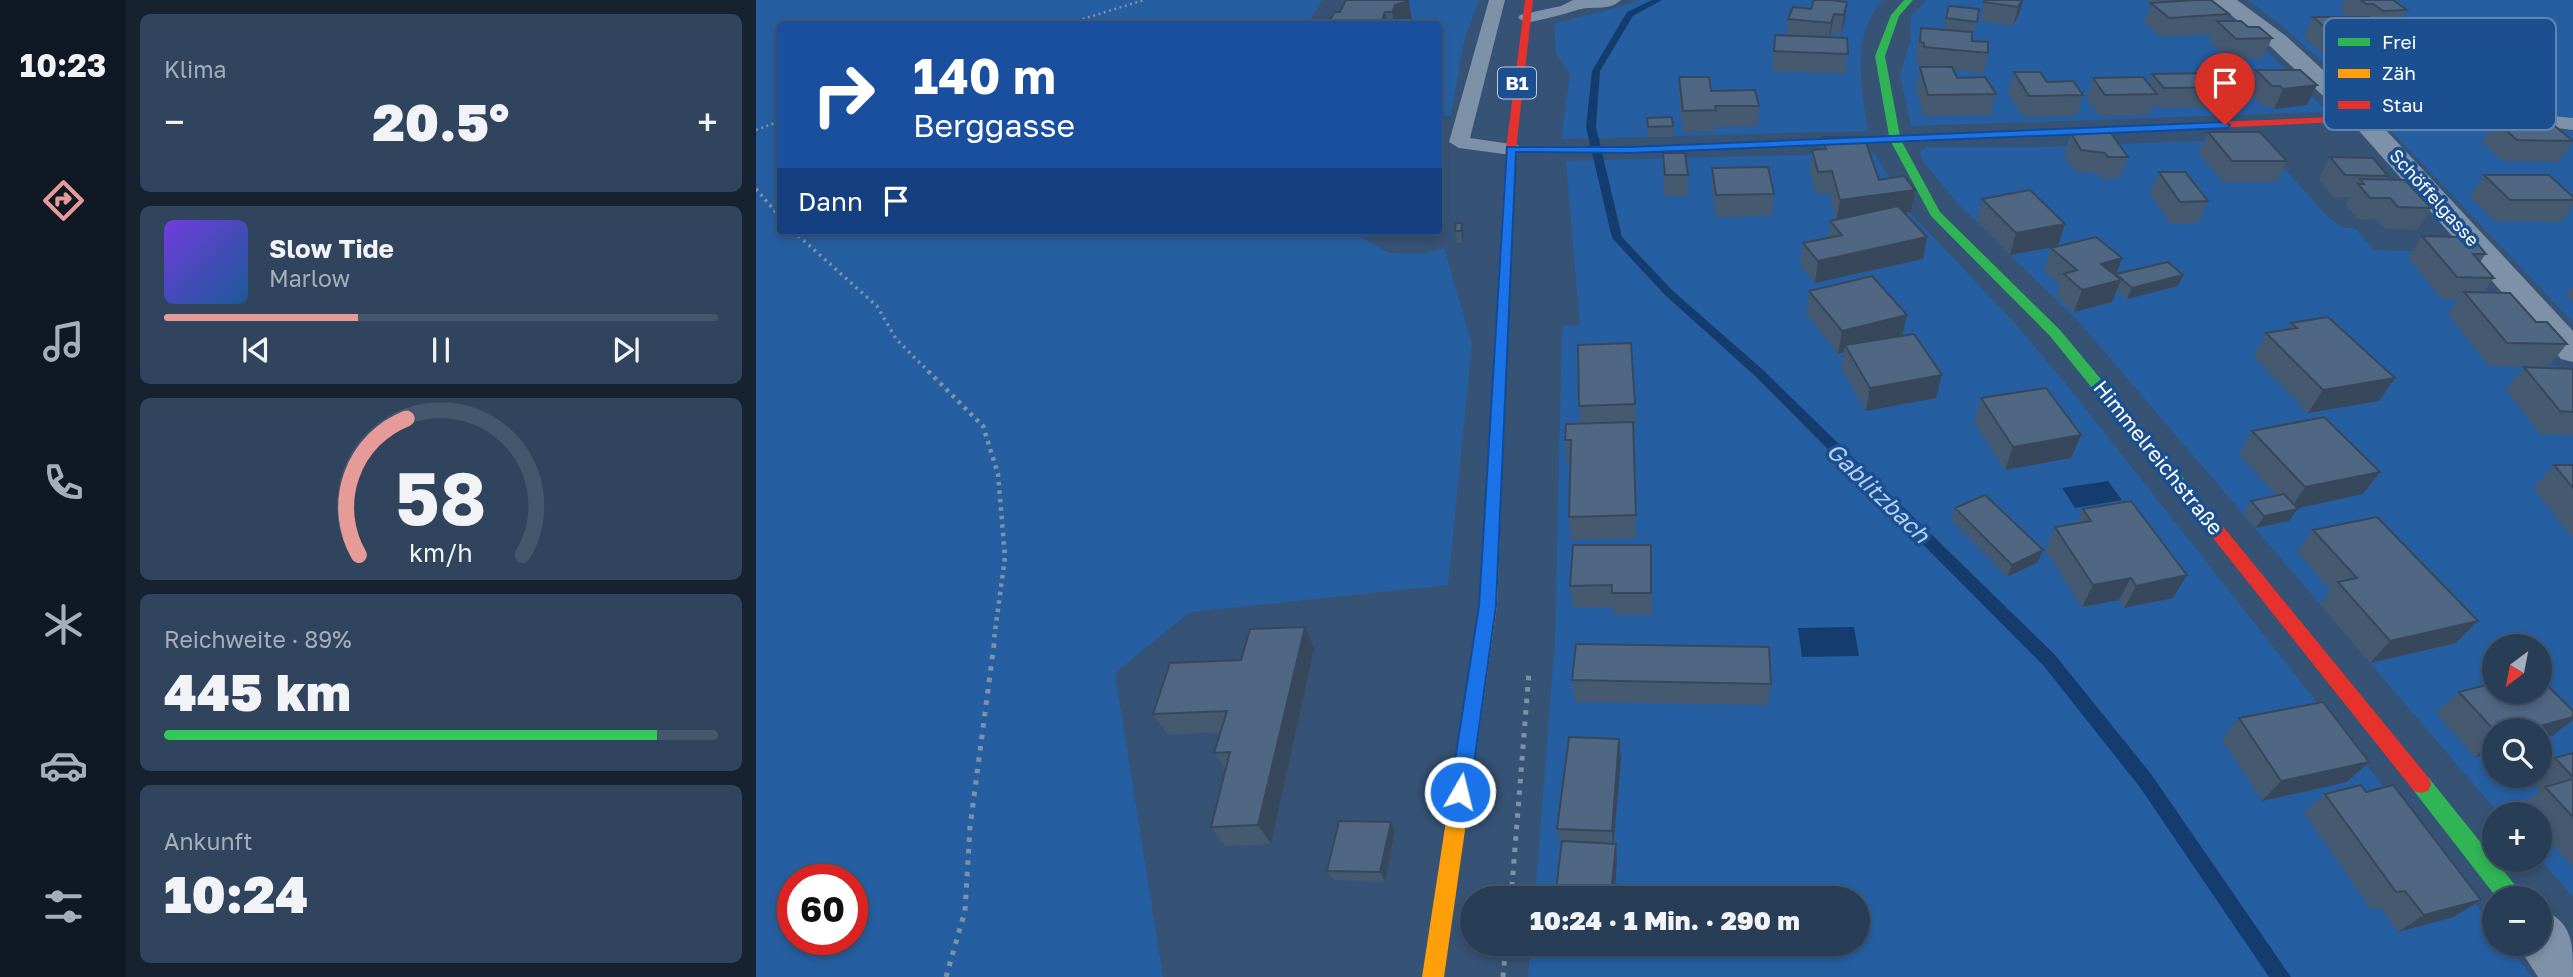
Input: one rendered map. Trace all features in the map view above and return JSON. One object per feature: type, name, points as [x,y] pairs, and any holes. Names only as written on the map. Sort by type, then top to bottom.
[{"type":"street","name":"B1","points":[[1433,977],[1488,606],[1511,149],[1529,0]]},
{"type":"street","name":"Himmelreichstraße","points":[[1909,0],[1895,15],[1880,56],[1895,139],[1935,214],[2055,333],[2305,637],[2502,886]]},
{"type":"street","name":"Schöffelgasse","points":[[2223,0],[2278,41],[2324,84]]},
{"type":"street","points":[[1511,149],[1631,150],[2324,121]]},
{"type":"street","name":"Schöffelgasse","points":[[2372,130],[2573,351]]},
{"type":"street","points":[[2552,950],[2573,976]]},
{"type":"lane","points":[[1497,0],[1459,142],[1511,149]]},
{"type":"lane","points":[[1526,18],[1546,15],[1581,2],[1597,5],[1613,0]]},
{"type":"path","points":[[1077,21],[1144,0]]},
{"type":"path","points":[[756,130],[777,122]]},
{"type":"path","points":[[756,189],[777,214]]},
{"type":"path","points":[[798,235],[877,306],[896,339],[983,426],[998,474],[1005,557],[971,827],[965,911],[946,977]]},
{"type":"path","points":[[1503,977],[1505,956]]},
{"type":"shaded area","points":[[756,0],[1322,0],[1310,21],[777,21],[777,235],[1358,235],[1389,253],[1424,254],[1444,248],[1472,344],[1448,585],[1190,612],[1115,673],[1163,977],[756,977]]},
{"type":"shaded area","points":[[1354,0],[1479,0],[1464,41],[1451,116],[1442,116],[1442,21],[1343,21]]},
{"type":"shaded area","points":[[1638,0],[1882,0],[1872,14],[1862,46],[1861,80],[1868,131],[1561,139],[1570,74],[1556,53],[1554,24]]},
{"type":"shaded area","points":[[1926,0],[2207,0],[2251,35],[2324,109],[2324,112],[1911,126],[1900,75],[1910,42],[1911,16]]},
{"type":"shaded area","points":[[2248,0],[2573,0],[2573,118],[2556,116],[2556,18],[2324,18],[2324,63]]},
{"type":"shaded area","points":[[2390,130],[2573,131],[2573,322]]},
{"type":"shaded area","points":[[2258,139],[2325,214],[2343,228],[2355,228],[2374,250],[2452,252],[2508,312],[2573,388],[2573,897],[2551,872],[2552,802],[2489,802],[2080,323],[1960,206],[1922,160],[1920,152],[1926,147],[2038,147]]},
{"type":"shaded area","points":[[1874,153],[1914,217],[2013,321],[2067,385],[2482,912],[2482,956],[2516,956],[2533,977],[1528,977],[1530,956],[1870,956],[1870,886],[1536,886],[1555,641],[1562,326],[1580,325],[1566,161]]},
{"type":"shaded area","points":[[2108,481],[2122,500],[2075,508],[2062,488]]},
{"type":"shaded area","points":[[1854,627],[1859,656],[1802,657],[1798,628]]},
{"type":"building","points":[[1346,0],[1406,0],[1395,5],[1392,12],[1385,12],[1382,20],[1378,21],[1329,21],[1335,12],[1340,12]]},
{"type":"building","points":[[1814,0],[1847,2],[1844,15],[1834,14],[1831,23],[1788,19],[1793,7],[1811,9]]},
{"type":"building","points":[[2022,0],[2018,7],[1984,2]]},
{"type":"building","points":[[2211,0],[2229,14],[2169,18],[2151,3]]},
{"type":"building","points":[[2361,0],[2393,0],[2407,10],[2383,11]]},
{"type":"building","points":[[1949,6],[1979,9],[1977,22],[1946,18]]},
{"type":"building","points":[[2313,17],[2370,18],[2324,18],[2324,27]]},
{"type":"building","points":[[2217,21],[2241,21],[2248,27],[2259,27],[2272,38],[2236,39]]},
{"type":"building","points":[[1921,28],[1972,32],[1972,41],[1988,42],[1988,53],[1924,47],[1924,43],[1920,42]]},
{"type":"building","points":[[1775,35],[1847,38],[1848,54],[1774,51]]},
{"type":"building","points":[[1920,67],[1952,67],[1957,78],[1985,77],[1996,94],[1928,95]]},
{"type":"building","points":[[2256,70],[2300,70],[2317,85],[2283,89],[2280,86],[2272,86]]},
{"type":"building","points":[[2014,72],[2040,72],[2047,82],[2073,81],[2083,95],[2029,96]]},
{"type":"building","points":[[2212,73],[2224,87],[2164,88],[2152,74]]},
{"type":"building","points":[[1679,77],[1709,77],[1711,91],[1755,90],[1759,106],[1715,106],[1716,110],[1683,111]]},
{"type":"building","points":[[2143,77],[2157,94],[2105,95],[2093,78]]},
{"type":"building","points":[[1672,117],[1673,126],[1648,127],[1647,118]]},
{"type":"building","points":[[2556,127],[2573,141],[2517,140],[2506,130],[2556,130]]},
{"type":"building","points":[[2110,132],[2128,157],[2108,157],[2105,153],[2081,150],[2071,133]]},
{"type":"building","points":[[2208,132],[2260,132],[2287,161],[2232,161]]},
{"type":"building","points":[[1822,137],[1864,137],[1879,180],[1904,176],[1915,190],[1840,200],[1832,171],[1818,172],[1812,150],[1826,149]]},
{"type":"building","points":[[1663,153],[1685,153],[1688,175],[1665,175]]},
{"type":"building","points":[[2330,157],[2373,158],[2388,176],[2345,175]]},
{"type":"building","points":[[1768,167],[1774,194],[1716,195],[1712,168]]},
{"type":"building","points":[[2159,172],[2185,172],[2208,201],[2180,202]]},
{"type":"building","points":[[2484,175],[2549,175],[2573,200],[2510,200]]},
{"type":"building","points":[[2360,179],[2405,180],[2431,208],[2398,207],[2390,198],[2370,198],[2358,184],[2364,184]]},
{"type":"building","points":[[2030,190],[2065,224],[2016,233],[1982,199]]},
{"type":"building","points":[[1898,206],[1927,237],[1818,261],[1803,243],[1842,235],[1830,221]]},
{"type":"building","points":[[1456,223],[1462,223],[1461,231],[1455,231]]},
{"type":"building","points":[[2422,236],[2458,237],[2462,242],[2476,242],[2486,254],[2473,254],[2494,278],[2457,277]]},
{"type":"building","points":[[2096,237],[2122,258],[2101,264],[2121,280],[2082,290],[2064,274],[2077,270],[2051,248]]},
{"type":"building","points":[[2168,262],[2183,275],[2132,288],[2116,274]]},
{"type":"building","points":[[1872,276],[1907,315],[1842,331],[1809,291]]},
{"type":"building","points":[[2464,292],[2510,293],[2536,322],[2547,322],[2567,344],[2507,343]]},
{"type":"building","points":[[2328,317],[2395,378],[2323,390],[2266,333],[2297,328],[2291,323]]},
{"type":"building","points":[[1914,334],[1942,375],[1870,388],[1845,345]]},
{"type":"building","points":[[1631,343],[1635,404],[1579,406],[1578,345]]},
{"type":"building","points":[[2524,367],[2573,369],[2573,412],[2560,411]]},
{"type":"building","points":[[2046,388],[2081,435],[2013,447],[1981,398]]},
{"type":"building","points":[[2324,417],[2380,472],[2305,487],[2252,431]]},
{"type":"building","points":[[1633,422],[1636,515],[1569,517],[1571,440],[1565,440],[1566,424]]},
{"type":"building","points":[[2554,465],[2573,465],[2573,488]]},
{"type":"building","points":[[2284,494],[2298,509],[2264,516],[2251,501]]},
{"type":"building","points":[[1985,495],[2043,550],[2012,565],[1955,508]]},
{"type":"building","points":[[2131,501],[2187,575],[2136,586],[2131,578],[2093,585],[2055,527],[2091,521],[2083,509]]},
{"type":"building","points":[[2377,517],[2478,621],[2390,641],[2338,582],[2357,578],[2313,530]]},
{"type":"building","points":[[1573,545],[1651,545],[1651,593],[1612,593],[1612,585],[1570,586]]},
{"type":"building","points":[[1305,627],[1258,825],[1211,827],[1230,752],[1214,753],[1227,711],[1153,714],[1170,663],[1241,660],[1250,629]]},
{"type":"building","points":[[1576,644],[1769,647],[1771,684],[1572,680]]},
{"type":"building","points":[[2482,686],[2482,704],[2552,704],[2552,690],[2573,711],[2573,717],[2552,723],[2552,718],[2483,718],[2459,692]]},
{"type":"building","points":[[2323,702],[2369,762],[2281,781],[2239,718]]},
{"type":"building","points":[[1569,737],[1619,739],[1612,831],[1557,829]]},
{"type":"building","points":[[2573,753],[2573,777],[2555,758]]},
{"type":"building","points":[[2573,779],[2573,817],[2546,788],[2552,788],[2552,785]]},
{"type":"building","points":[[2361,785],[2366,792],[2393,785],[2481,900],[2424,915],[2405,891],[2396,892],[2325,794]]},
{"type":"building","points":[[1339,821],[1391,822],[1380,872],[1327,871]]},
{"type":"building","points":[[1562,841],[1616,844],[1612,884],[1627,886],[1556,886]]},
{"type":"waterway","name":"Gablitzbach","points":[[1658,0],[1630,14],[1596,71],[1591,127],[1617,238],[1669,293],[1758,372],[2049,660],[2145,780],[2281,977]]},
{"type":"traffic: fast","points":[[1909,0],[1895,15],[1880,56],[1895,139],[1935,214],[2055,333],[2188,495]]},
{"type":"traffic: fast","points":[[1511,149],[1631,150],[2059,132]]},
{"type":"traffic: fast","points":[[2421,784],[2502,886]]},
{"type":"traffic: slow","points":[[1433,977],[1488,606],[1497,421]]},
{"type":"traffic: jam","points":[[1497,421],[1511,149],[1529,0]]},
{"type":"traffic: jam","points":[[2059,132],[2324,120]]},
{"type":"traffic: jam","points":[[2188,495],[2421,784]]},
{"type":"route","points":[[1460,792],[1488,606],[1511,149],[1631,150],[2225,125]]}]
